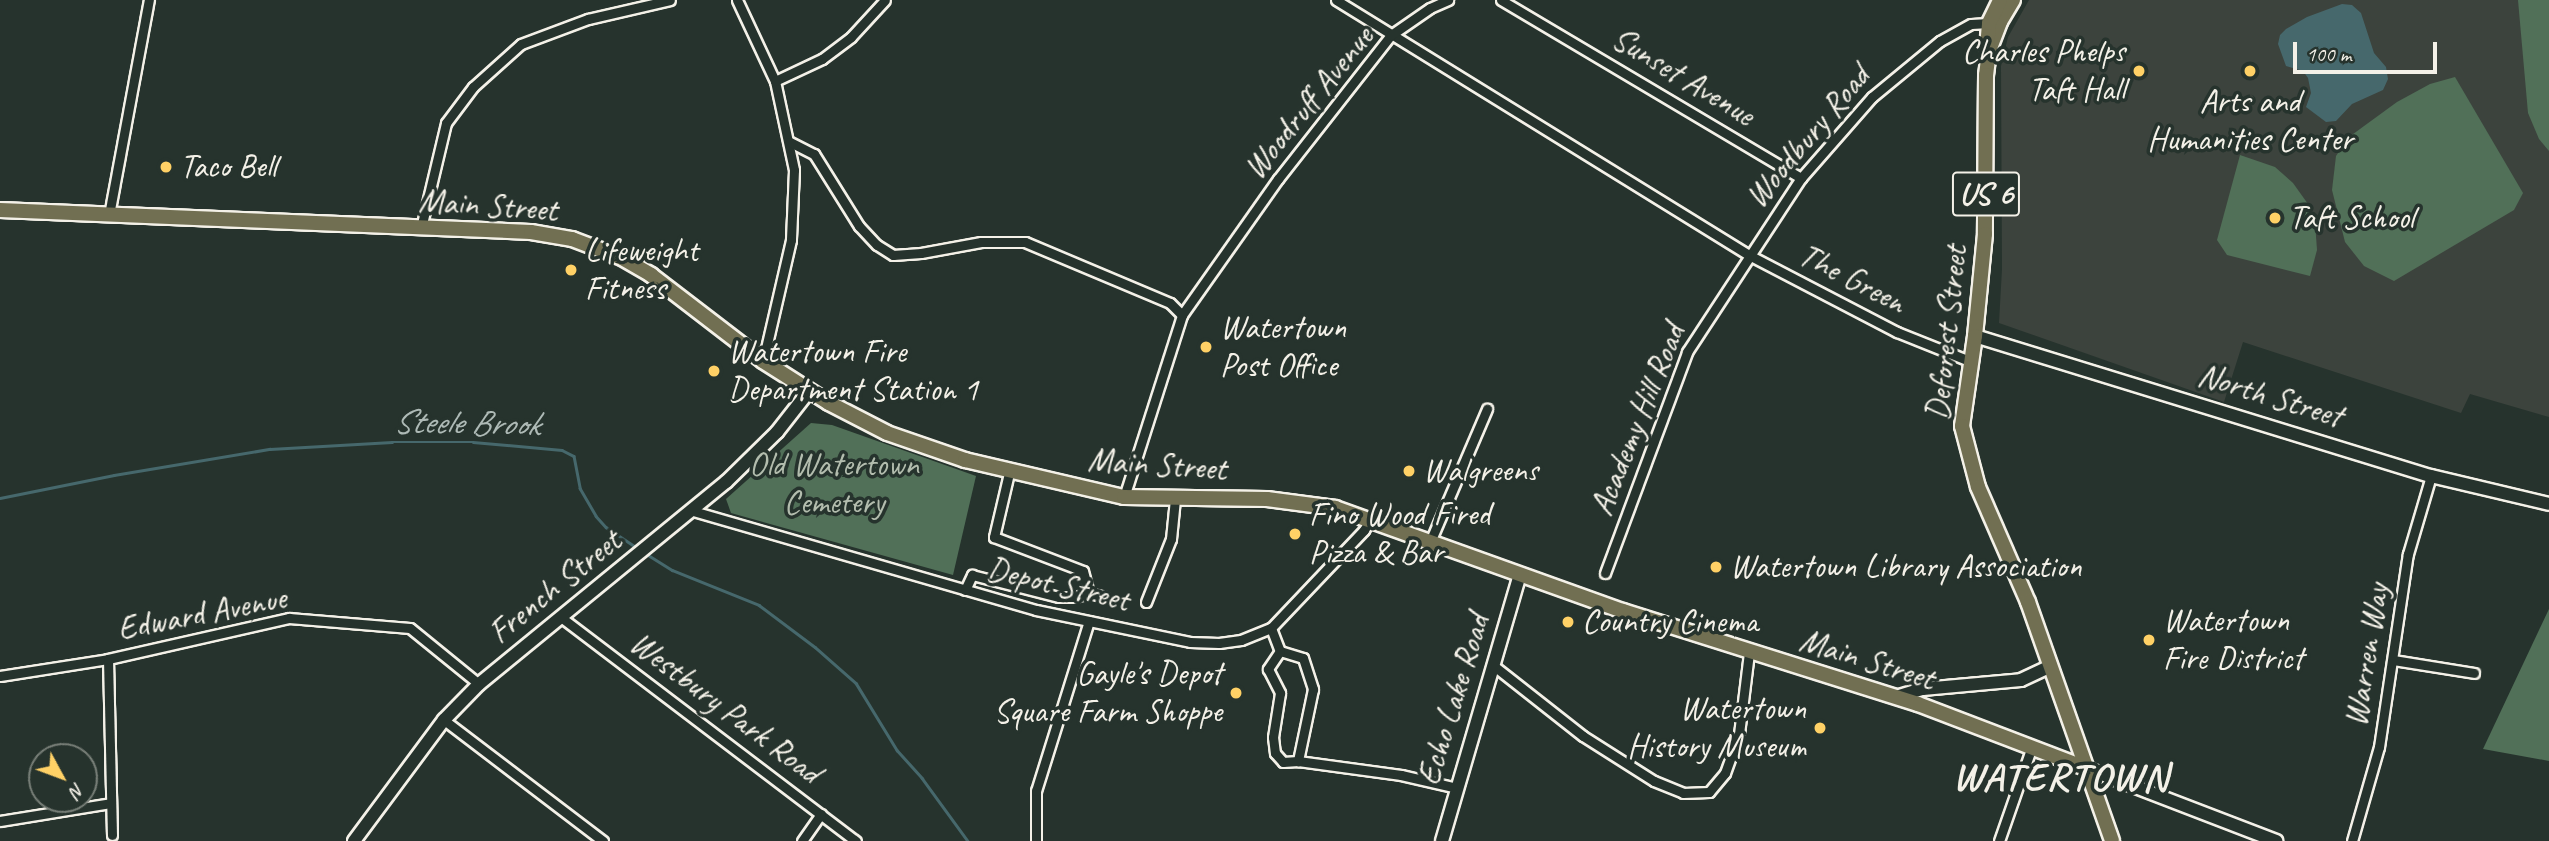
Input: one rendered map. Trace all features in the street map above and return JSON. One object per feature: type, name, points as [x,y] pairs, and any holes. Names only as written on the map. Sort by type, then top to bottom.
[{"type":"main road","name":"US 6","points":[[1989,51],[1985,41],[1989,23],[2002,3]]},
{"type":"main road","name":"US 6","points":[[1989,51],[2002,3]]},
{"type":"main road","name":"Deforest Street","points":[[1989,51],[1986,75],[1985,234],[1972,362],[1962,426],[1969,461],[2028,602],[2086,768]]},
{"type":"main road","name":"Main Street","points":[[0,210],[531,232],[590,245],[651,275],[763,361],[809,391],[887,433],[1009,473],[1124,497],[1268,499],[1314,503],[1749,652],[1896,697],[2086,768]]},
{"type":"main road","name":"US 6","points":[[2086,768],[2112,841]]},
{"type":"street","points":[[109,215],[149,0]]},
{"type":"street","points":[[421,229],[446,123],[473,87],[521,44],[588,19],[670,0]]},
{"type":"street","points":[[737,0],[775,81],[794,170],[791,240],[763,361]]},
{"type":"street","points":[[775,81],[822,58],[851,37],[885,0]]},
{"type":"street","points":[[1336,0],[1391,35],[1430,8],[1448,0]]},
{"type":"street","name":"Sunset Avenue","points":[[1502,0],[1801,178]]},
{"type":"street","name":"Woodbury Road","points":[[1749,254],[1801,178],[1882,89],[1940,41],[1970,24],[1989,23]]},
{"type":"street","name":"Woodruff Avenue","points":[[1124,497],[1182,314],[1278,179],[1391,35],[1749,254]]},
{"type":"street","points":[[790,142],[814,154],[859,226],[877,245],[893,255],[922,253],[981,242],[1025,242],[1170,303],[1182,314]]},
{"type":"street","name":"The Green","points":[[1749,254],[1881,325],[1972,362]]},
{"type":"street","name":"Academy Hill Road","points":[[1605,573],[1687,352],[1749,254]]},
{"type":"street","name":"North Street","points":[[1975,336],[2431,476],[2549,504]]},
{"type":"street","name":"French Street","points":[[359,839],[444,720],[479,684],[693,511],[764,445],[809,391]]},
{"type":"street","points":[[1430,542],[1487,409]]},
{"type":"street","points":[[1009,473],[994,537],[1083,571],[1089,593]]},
{"type":"street","name":"Warren Way","points":[[2352,841],[2379,747],[2408,554],[2431,476]]},
{"type":"street","points":[[1146,602],[1171,539],[1175,499]]},
{"type":"street","name":"Depot Street","points":[[693,511],[965,590],[1089,621],[1200,642],[1241,640],[1271,628],[1364,530],[1370,520]]},
{"type":"street","points":[[965,590],[972,575],[1059,597],[1075,597],[1089,593],[1105,597]]},
{"type":"street","name":"Echo Lake Road","points":[[1442,841],[1520,575]]},
{"type":"street","name":"Edward Avenue","points":[[0,676],[108,659],[289,618],[410,628],[479,684]]},
{"type":"street","name":"Westbury Park Road","points":[[562,618],[856,841]]},
{"type":"street","points":[[1036,841],[1035,791],[1089,621]]},
{"type":"street","points":[[1271,628],[1280,651],[1303,659],[1313,689],[1298,761]]},
{"type":"street","points":[[1280,651],[1268,669],[1280,693],[1273,737],[1275,753],[1283,762],[1298,761],[1401,775],[1457,788]]},
{"type":"street","points":[[1494,666],[1583,736],[1654,781],[1684,793],[1709,792],[1726,773],[1739,734],[1749,652]]},
{"type":"street","points":[[108,659],[112,835]]},
{"type":"street","points":[[2393,660],[2474,673]]},
{"type":"street","points":[[1896,697],[1923,689],[2021,680],[2051,666]]},
{"type":"street","points":[[444,720],[603,841]]},
{"type":"street","points":[[1999,841],[2032,746]]},
{"type":"street","name":"Main Street","points":[[2086,768],[2276,841]]},
{"type":"street","points":[[0,821],[111,803]]},
{"type":"street","points":[[802,841],[821,814]]},
{"type":"shaded area","name":"Taft School","points":[[2029,0],[2549,0],[2549,417],[2470,394],[2461,413],[2243,342],[2224,402],[1999,323],[2002,269],[2001,66],[2008,37]]},
{"type":"green space","points":[[2518,0],[2549,0],[2549,151],[2539,139],[2528,113]]},
{"type":"green space","points":[[2455,77],[2523,193],[2514,210],[2394,281],[2364,266],[2345,242],[2332,190],[2336,156],[2349,137],[2397,102],[2430,84]]},
{"type":"green space","points":[[2240,155],[2275,167],[2293,183],[2308,204],[2315,222],[2317,250],[2310,276],[2227,255],[2217,240]]},
{"type":"green space","name":"Old Watertown Cemetery","points":[[811,423],[832,425],[976,476],[953,575],[731,513],[726,499]]},
{"type":"green space","points":[[2549,609],[2549,761],[2483,749]]},
{"type":"water","points":[[2342,4],[2352,5],[2361,13],[2374,53],[2386,67],[2388,79],[2383,90],[2352,104],[2336,121],[2326,122],[2306,107],[2311,93],[2308,78],[2303,71],[2286,66],[2278,44],[2280,35],[2286,29],[2307,17]]},
{"type":"waterway","name":"Steele Brook","points":[[0,498],[114,475],[270,449],[392,442],[473,442],[562,450],[574,456],[580,488],[596,516],[606,527],[639,549]]},
{"type":"waterway","name":"Steele Brook","points":[[645,553],[672,570],[759,605],[815,647],[856,683],[897,750],[922,778],[968,841]]},
{"type":"place","name":"Charles Phelps Taft Hall","points":[[2139,71]]},
{"type":"place","name":"Arts and Humanities Center","points":[[2250,71]]},
{"type":"place","name":"Taco Bell","points":[[166,167]]},
{"type":"place","name":"Taft School","points":[[2275,218]]},
{"type":"place","name":"Lifeweight Fitness","points":[[571,270]]},
{"type":"place","name":"Watertown Post Office","points":[[1206,347]]},
{"type":"place","name":"Watertown Fire Department Station 1","points":[[714,371]]},
{"type":"place","name":"Walgreens","points":[[1409,471]]},
{"type":"place","name":"Fino Wood Fired Pizza & Bar","points":[[1295,534]]},
{"type":"place","name":"Watertown Library Association","points":[[1716,567]]},
{"type":"place","name":"Country Cinema","points":[[1568,622]]},
{"type":"place","name":"Watertown Fire District","points":[[2149,640]]},
{"type":"place","name":"Gayle's Depot Square Farm Shoppe","points":[[1236,693]]},
{"type":"place","name":"Watertown History Museum","points":[[1820,728]]},
{"type":"district","name":"WATERTOWN","points":[[2061,777]]}]
